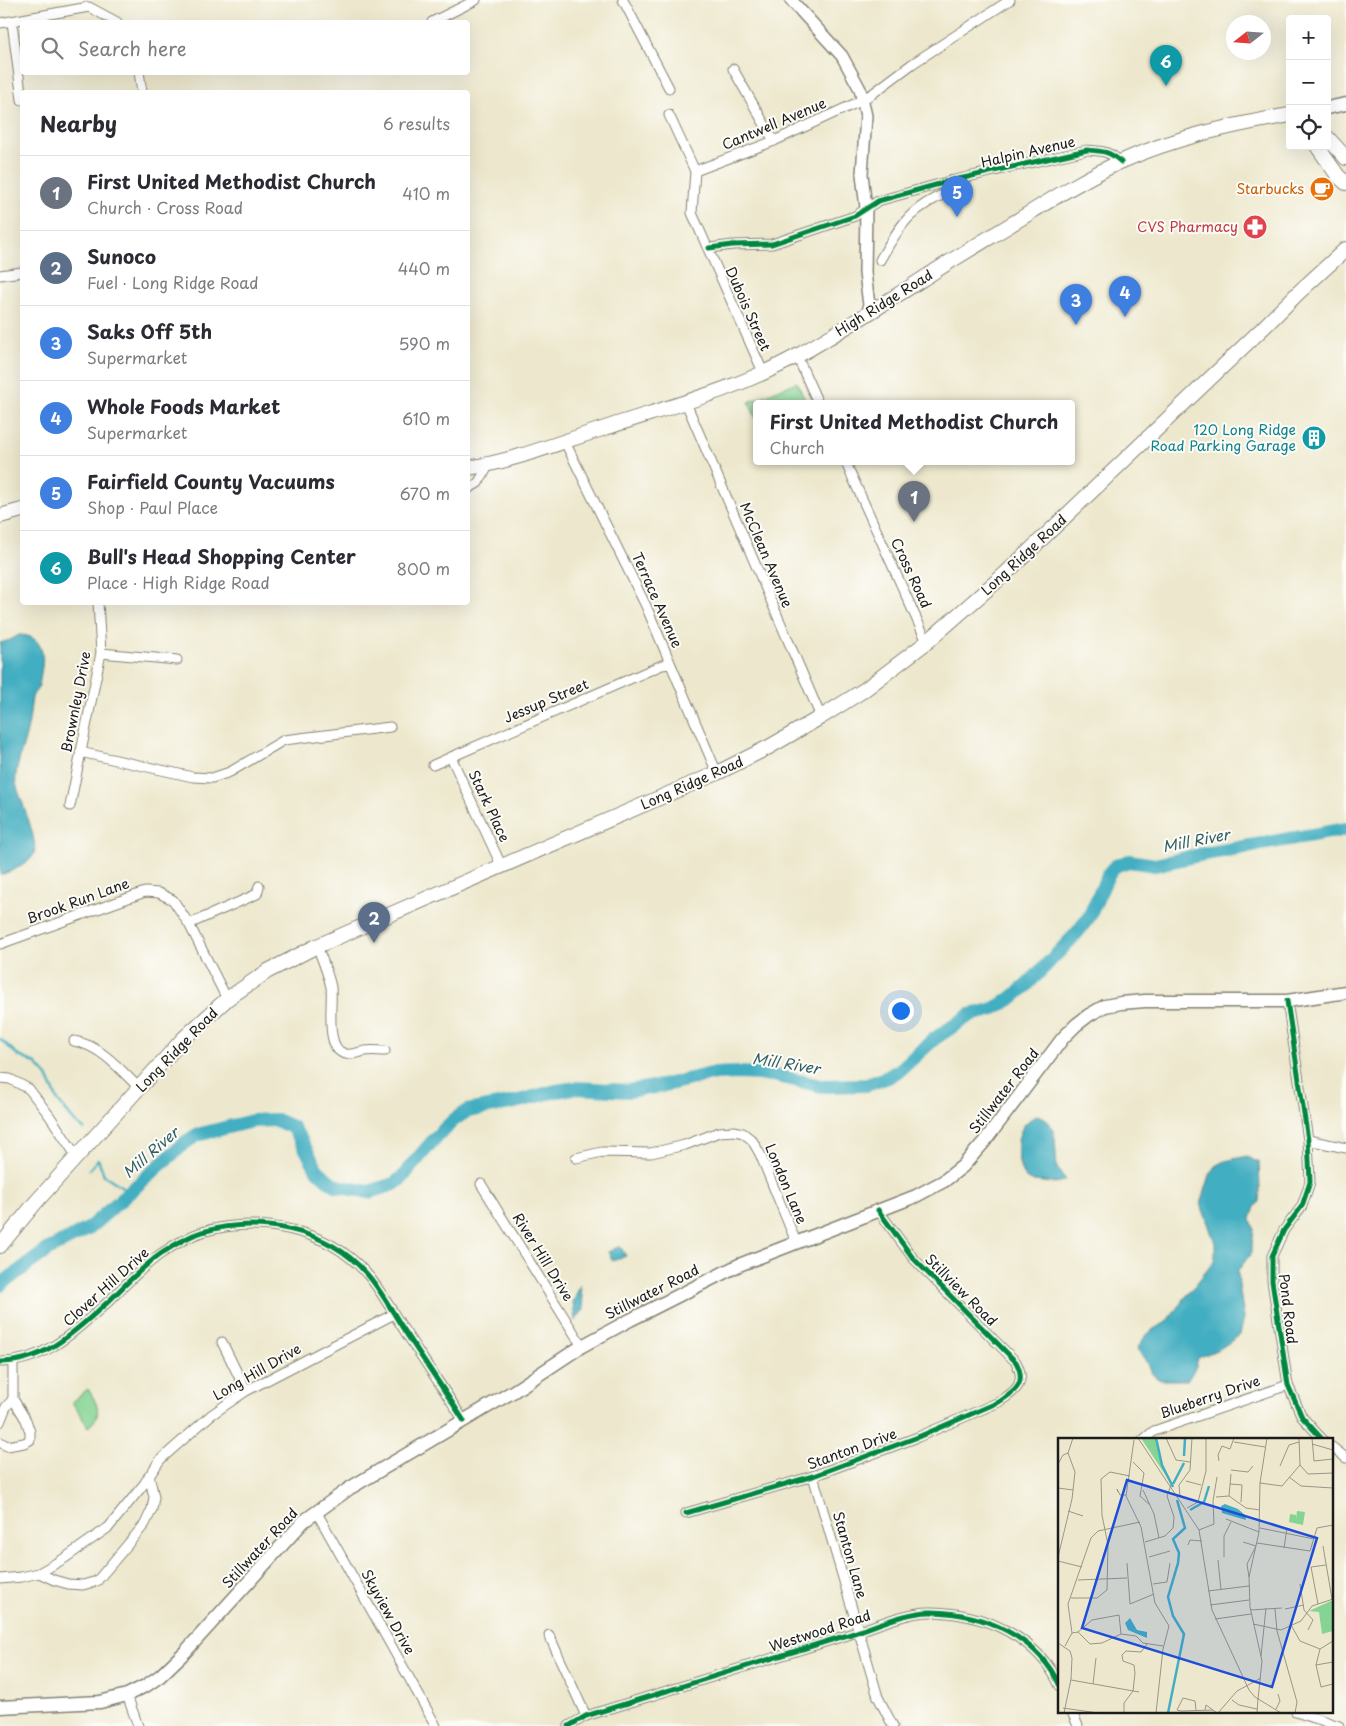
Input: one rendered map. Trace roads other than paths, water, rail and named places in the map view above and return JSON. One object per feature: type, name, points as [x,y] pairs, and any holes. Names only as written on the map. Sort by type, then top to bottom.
[{"type":"main road","points":[[1331,107],[1346,104]]},
{"type":"main road","name":"High Ridge Road","points":[[470,468],[489,465],[564,442],[742,383],[797,356],[870,313],[1085,179],[1121,162],[1178,140],[1286,116]]},
{"type":"main road","points":[[1331,141],[1346,158]]},
{"type":"main road","points":[[1320,150],[1338,176],[1346,183]]},
{"type":"main road","name":"Long Ridge Road","points":[[0,1245],[183,1039],[227,999],[268,971],[317,946],[717,773],[769,747],[864,690],[927,642],[1006,573],[1346,249]]},
{"type":"main road","points":[[0,516],[20,511]]},
{"type":"main road","name":"Stillwater Road","points":[[0,1707],[100,1702],[127,1695],[160,1676],[185,1652],[287,1538],[316,1511],[384,1467],[514,1391],[582,1346],[692,1288],[740,1265],[932,1188],[944,1181],[963,1166],[989,1135],[1063,1038],[1089,1015],[1105,1006],[1145,1001],[1287,1001],[1346,992]]},
{"type":"street","points":[[436,20],[476,0]]},
{"type":"street","points":[[622,0],[669,88]]},
{"type":"street","points":[[791,0],[842,56],[857,81],[863,99],[866,128],[862,174],[866,208],[865,273],[870,313]]},
{"type":"street","name":"Cantwell Avenue","points":[[695,171],[774,141],[863,99],[912,64],[1010,0]]},
{"type":"street","points":[[22,20],[89,7],[113,20]]},
{"type":"street","points":[[0,24],[20,20]]},
{"type":"street","points":[[12,22],[21,90]]},
{"type":"street","points":[[733,70],[774,141]]},
{"type":"street","points":[[139,75],[142,90]]},
{"type":"street","name":"Dubois Street","points":[[669,115],[695,171],[692,213],[763,372]]},
{"type":"street","name":"Halpin Avenue","points":[[709,248],[732,245],[772,244],[855,216],[878,201],[950,181],[1087,150],[1105,151],[1121,162]]},
{"type":"street","points":[[880,260],[900,226],[919,207],[954,190],[950,181]]},
{"type":"street","points":[[0,275],[20,272]]},
{"type":"street","points":[[797,356],[817,400]]},
{"type":"street","name":"McClean Avenue","points":[[686,403],[821,717]]},
{"type":"street","name":"Terrace Avenue","points":[[564,442],[646,606],[717,773]]},
{"type":"street","points":[[470,488],[478,483],[489,465]]},
{"type":"street","name":"Cross Road","points":[[847,465],[927,642]]},
{"type":"street","name":"Brownley Drive","points":[[70,806],[101,652],[98,605]]},
{"type":"street","points":[[101,652],[177,660]]},
{"type":"street","name":"Jessup Street","points":[[433,765],[662,665],[670,664]]},
{"type":"street","points":[[80,752],[192,777],[212,778],[230,772],[284,740],[390,727]]},
{"type":"street","name":"Stark Place","points":[[452,757],[502,867]]},
{"type":"street","points":[[189,924],[257,894],[258,886]]},
{"type":"street","name":"Brook Run Lane","points":[[0,944],[145,892],[159,893],[173,900],[189,924],[227,999]]},
{"type":"street","points":[[317,946],[331,988],[333,1042],[338,1051],[346,1055],[368,1051],[385,1051]]},
{"type":"street","name":"Pond Road","points":[[1287,1001],[1308,1140],[1310,1182],[1302,1206],[1284,1230],[1272,1256],[1272,1281],[1288,1385],[1302,1416],[1321,1438]]},
{"type":"street","points":[[74,1041],[82,1042],[116,1064],[139,1088]]},
{"type":"street","points":[[0,1078],[10,1079],[29,1089],[50,1115],[77,1157]]},
{"type":"street","name":"London Lane","points":[[576,1158],[602,1152],[651,1153],[685,1145],[719,1132],[735,1131],[744,1133],[752,1140],[760,1154],[796,1242]]},
{"type":"street","points":[[1308,1140],[1346,1148]]},
{"type":"street","name":"River Hill Drive","points":[[481,1184],[582,1346]]},
{"type":"street","name":"Stillview Road","points":[[878,1210],[913,1258],[1016,1362],[1021,1372],[1018,1387]]},
{"type":"street","name":"Clover Hill Drive","points":[[0,1362],[12,1362],[32,1357],[51,1348],[73,1333],[161,1253],[201,1232],[224,1227],[276,1226],[306,1233],[338,1249],[366,1272],[464,1421]]},
{"type":"street","name":"Long Hill Drive","points":[[0,1579],[20,1577],[39,1572],[65,1558],[109,1526],[160,1460],[211,1415],[246,1391],[394,1314]]},
{"type":"street","points":[[222,1342],[246,1391]]},
{"type":"street","points":[[0,1442],[7,1446],[30,1440],[30,1432],[26,1420],[14,1399],[12,1362]]},
{"type":"street","name":"Blueberry Drive","points":[[1145,1438],[1154,1431],[1288,1385]]},
{"type":"street","name":"Stanton Drive","points":[[686,1513],[813,1476],[918,1437],[999,1402],[1018,1387]]},
{"type":"street","points":[[0,1422],[6,1407],[14,1399]]},
{"type":"street","points":[[1334,1449],[1346,1458]]},
{"type":"street","points":[[39,1572],[54,1580],[68,1584],[83,1585],[97,1581],[145,1524],[152,1509],[154,1497],[149,1475]]},
{"type":"street","name":"Stanton Lane","points":[[813,1476],[878,1696],[893,1726]]},
{"type":"street","name":"Skyview Drive","points":[[316,1511],[436,1726]]},
{"type":"street","name":"Westwood Road","points":[[569,1726],[586,1716],[858,1632],[893,1619],[930,1612],[966,1615],[985,1620],[1004,1629],[1031,1647],[1056,1676],[1058,1681]]},
{"type":"street","points":[[549,1635],[586,1716]]},
{"type":"street","points":[[127,1695],[138,1726]]},
{"type":"street","points":[[1073,1714],[1078,1726]]},
{"type":"street","points":[[1302,1714],[1339,1726]]},
{"type":"water","points":[[19,635],[33,638],[38,642],[43,659],[39,685],[32,698],[28,727],[16,778],[18,790],[32,831],[35,850],[33,856],[23,865],[0,875],[0,643]]},
{"type":"water","points":[[1038,1115],[1045,1118],[1052,1127],[1055,1139],[1057,1168],[1066,1180],[1057,1183],[1031,1181],[1025,1178],[1021,1172],[1018,1155],[1019,1134],[1026,1123]]},
{"type":"water","points":[[1247,1156],[1255,1161],[1259,1161],[1260,1191],[1259,1202],[1251,1219],[1254,1229],[1251,1253],[1238,1271],[1244,1318],[1240,1335],[1221,1348],[1198,1358],[1188,1380],[1160,1380],[1152,1374],[1149,1365],[1137,1349],[1149,1333],[1165,1323],[1215,1260],[1215,1243],[1201,1204],[1210,1175],[1216,1166],[1225,1161]]},
{"type":"water","points":[[620,1246],[626,1256],[613,1261],[608,1252]]},
{"type":"water","points":[[580,1285],[584,1309],[575,1321],[573,1303]]},
{"type":"waterway","name":"Mill River","points":[[0,1285],[49,1249],[88,1229],[186,1142],[197,1135],[252,1121],[276,1120],[292,1127],[317,1170],[328,1180],[337,1186],[369,1192],[394,1184],[403,1177],[437,1136],[455,1119],[467,1111],[515,1102],[556,1091],[576,1088],[628,1091],[661,1086],[711,1074],[740,1073],[773,1075],[821,1086],[867,1085],[888,1077],[901,1069],[934,1039],[970,1015],[991,1010],[1009,1000],[1026,986],[1076,934],[1089,917],[1109,873],[1115,866],[1129,861],[1155,865],[1199,855],[1346,829]]},
{"type":"waterway","points":[[0,1039],[19,1056],[35,1063],[47,1076],[58,1101],[75,1122],[84,1129]]},
{"type":"waterway","points":[[89,1170],[98,1159],[104,1175],[121,1186],[128,1195]]},
{"type":"place","name":"Bull's Head Shopping Center","points":[[1166,86]]},
{"type":"place","name":"Starbucks","points":[[1322,189]]},
{"type":"place","name":"Fairfield County Vacuums","points":[[957,217]]},
{"type":"place","name":"CVS Pharmacy","points":[[1255,227]]},
{"type":"place","name":"Whole Foods Market","points":[[1125,317]]},
{"type":"place","name":"Saks Off 5th","points":[[1076,325]]},
{"type":"place","name":"120 Long Ridge Road Parking Garage","points":[[1314,438]]},
{"type":"place","name":"First United Methodist Church","points":[[914,522]]},
{"type":"place","name":"Sunoco","points":[[374,943]]}]
